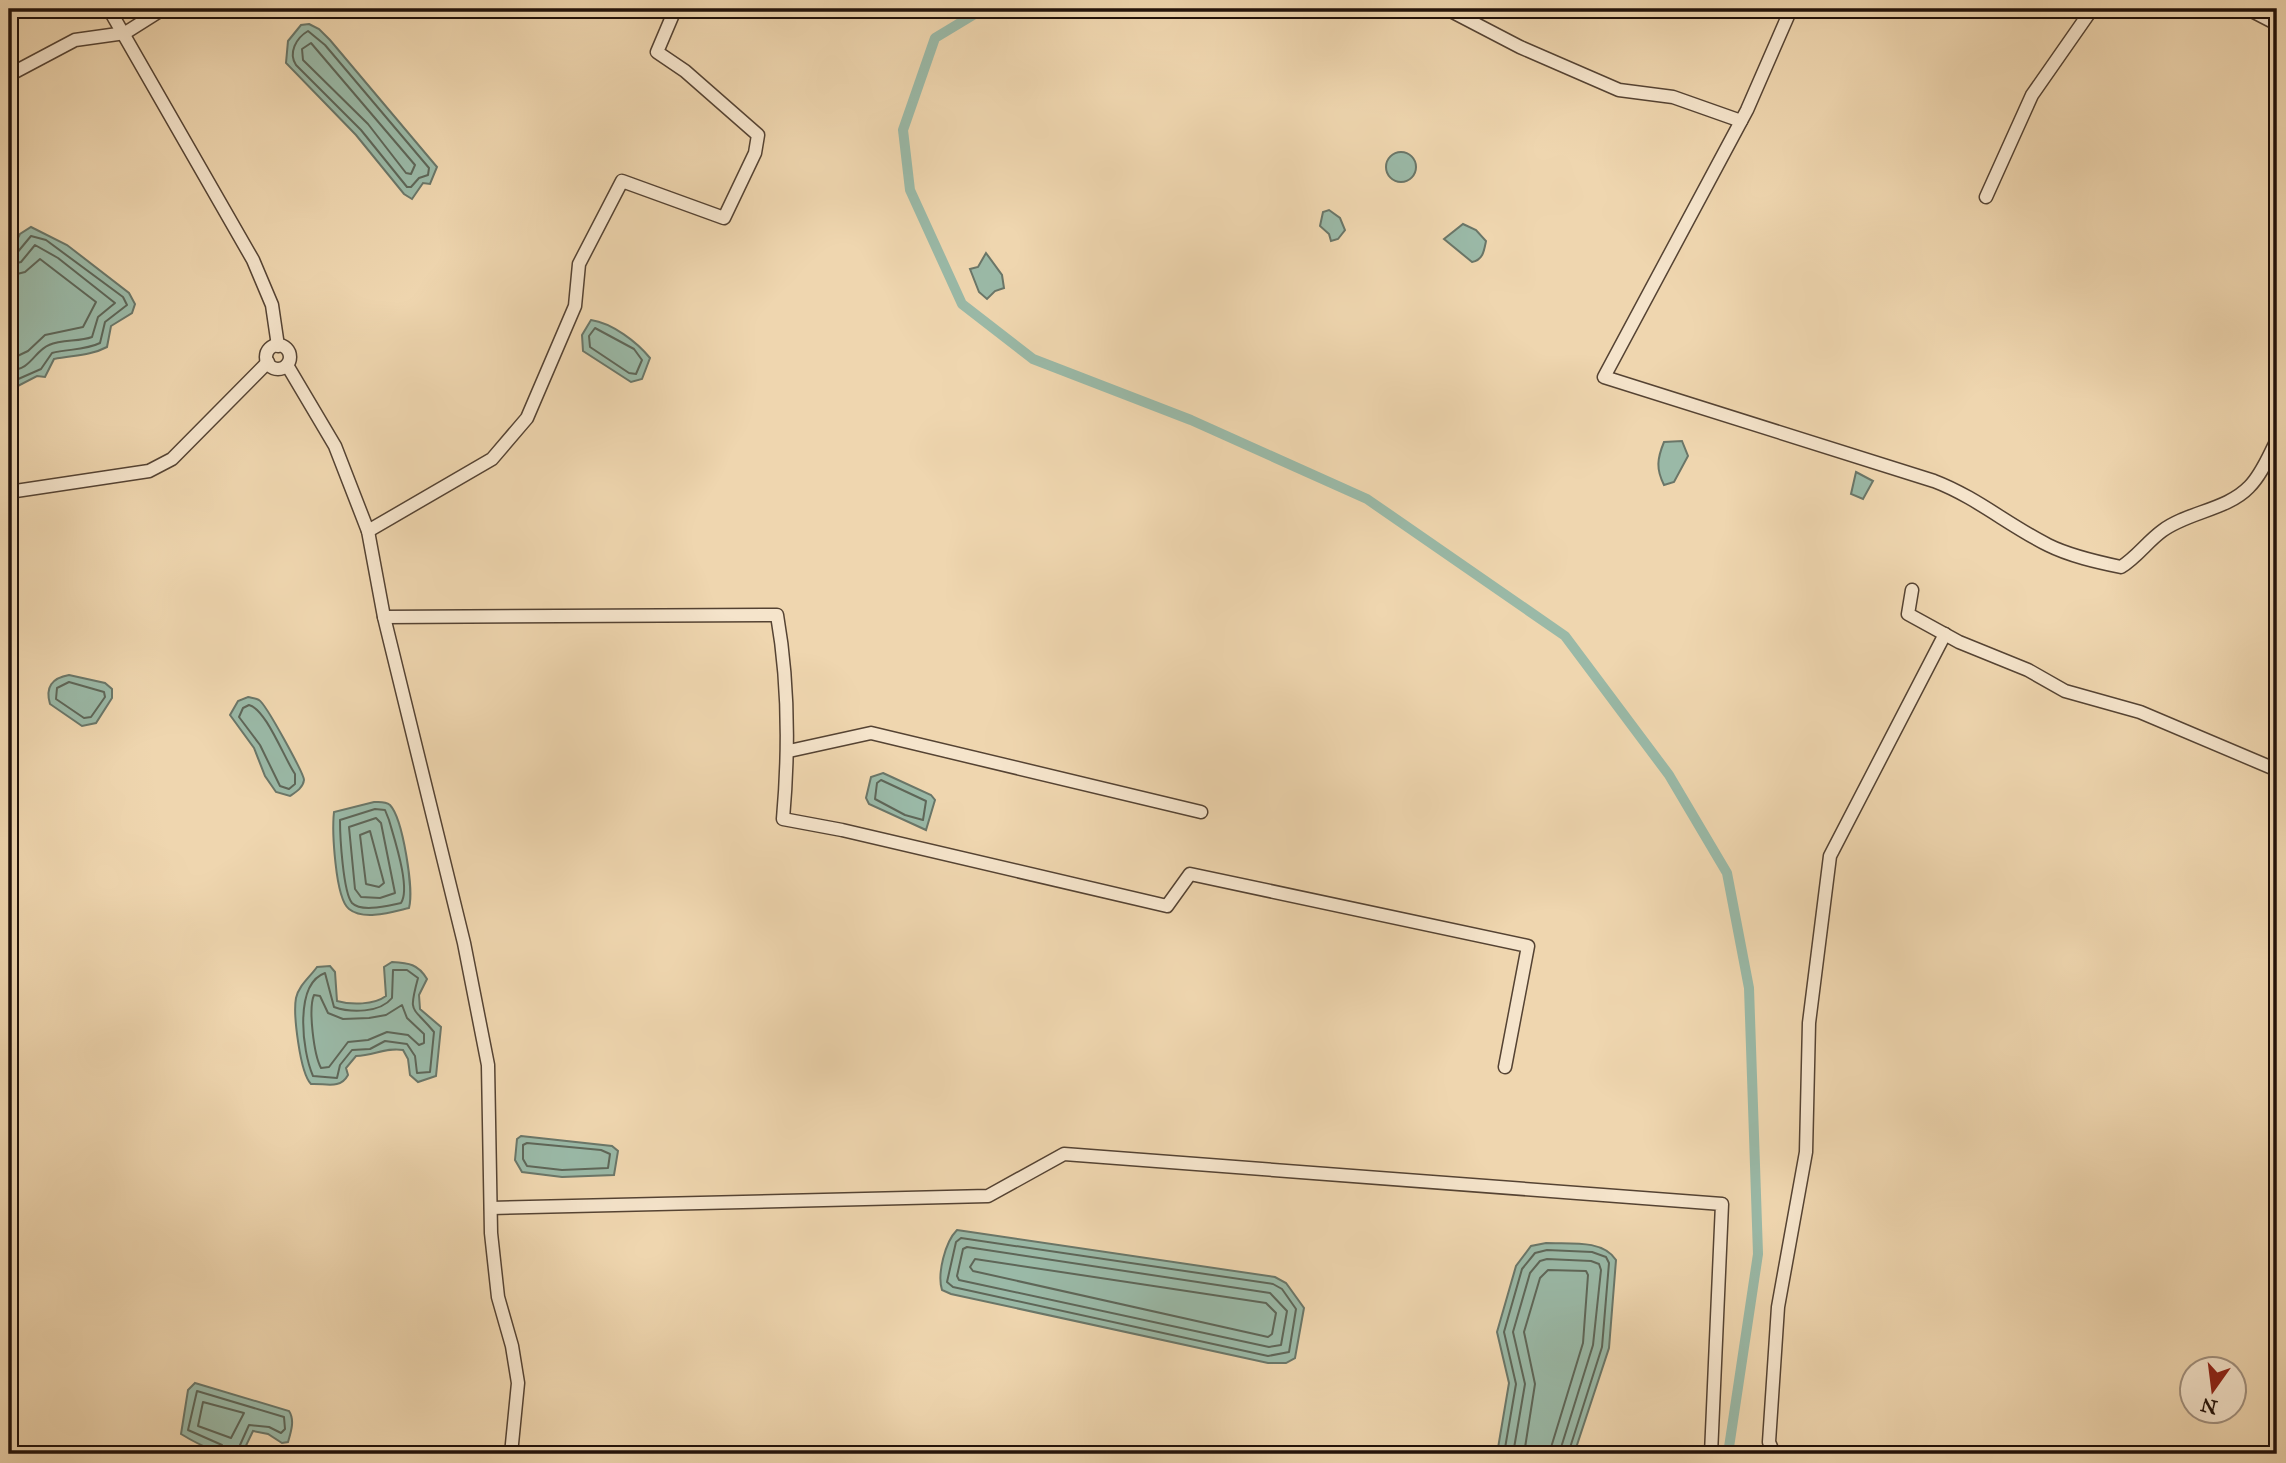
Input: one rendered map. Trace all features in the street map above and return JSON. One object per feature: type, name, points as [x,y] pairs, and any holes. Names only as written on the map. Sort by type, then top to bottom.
[{"type":"street","points":[[109,9],[253,260],[272,305],[278,346]]},
{"type":"street","points":[[9,75],[75,40],[125,33],[163,9]]},
{"type":"street","points":[[368,531],[492,458],[527,418],[575,306],[579,264],[622,181],[724,218],[755,153],[758,135],[685,71],[657,52],[674,12],[668,9]]},
{"type":"street","points":[[1447,9],[1520,47],[1619,90],[1673,97],[1741,121]]},
{"type":"street","points":[[1791,9],[1741,121],[1604,377],[1934,481],[1968,494],[2001,519],[2050,546],[2121,567],[2160,532],[2184,518],[2245,491],[2260,473],[2277,440]]},
{"type":"street","points":[[1986,197],[2032,95],[2092,9]]},
{"type":"street","points":[[2248,9],[2277,24]]},
{"type":"street","points":[[9,492],[149,471],[173,459],[268,362],[270,349],[278,346],[289,352],[287,365],[335,446],[368,531],[384,617],[457,916],[488,1065],[491,1208],[498,1297],[512,1346],[518,1383],[511,1454]]},
{"type":"street","points":[[268,362],[279,369],[287,365]]},
{"type":"street","points":[[1912,590],[1908,614],[1945,634],[2028,670],[2065,691],[2140,712],[2277,770]]},
{"type":"street","points":[[384,617],[777,615],[783,648],[789,751],[783,819],[842,830],[1167,906],[1190,874],[1528,946],[1505,1067]]},
{"type":"street","points":[[1774,1454],[1769,1442],[1778,1307],[1806,1152],[1809,1023],[1830,856],[1945,634]]},
{"type":"street","points":[[789,751],[871,733],[1201,812]]},
{"type":"street","points":[[491,1208],[988,1196],[1064,1154],[1722,1204],[1711,1454]]},
{"type":"water","points":[[309,24],[330,40],[437,167],[430,184],[423,183],[412,199],[404,194],[356,135],[286,63],[288,41],[301,25]]},
{"type":"water","points":[[1401,152],[1407,153],[1415,161],[1415,173],[1407,181],[1401,182],[1395,181],[1387,173],[1386,167],[1387,161],[1395,153]]},
{"type":"water","points":[[1329,210],[1340,218],[1345,230],[1338,239],[1331,241],[1329,234],[1320,226],[1323,212]]},
{"type":"water","points":[[1463,224],[1476,230],[1486,241],[1484,252],[1476,261],[1472,262],[1444,239]]},
{"type":"water","points":[[31,227],[67,245],[129,293],[135,304],[132,313],[111,326],[107,347],[88,354],[54,359],[45,377],[37,376],[14,388],[9,384],[9,255],[20,234]]},
{"type":"water","points":[[986,253],[1002,275],[1004,288],[995,291],[987,299],[979,292],[970,269],[978,267]]},
{"type":"water","points":[[591,320],[624,334],[650,358],[642,379],[631,382],[583,351],[582,335]]},
{"type":"water","points":[[1682,441],[1688,456],[1674,482],[1664,485],[1658,464],[1664,442]]},
{"type":"water","points":[[1856,472],[1873,481],[1863,499],[1851,494]]},
{"type":"water","points":[[69,675],[105,683],[112,689],[112,698],[96,723],[82,726],[50,704],[48,693],[51,684],[58,678]]},
{"type":"water","points":[[248,697],[263,704],[302,775],[302,785],[290,796],[276,792],[265,776],[254,748],[230,715],[238,701]]},
{"type":"water","points":[[883,773],[931,795],[935,800],[926,830],[869,804],[866,798],[871,777]]},
{"type":"water","points":[[374,802],[390,805],[395,813],[406,855],[410,899],[409,908],[370,915],[355,913],[349,909],[340,892],[335,863],[333,821],[334,812]]},
{"type":"water","points":[[392,962],[412,965],[427,979],[419,995],[420,1009],[441,1027],[436,1076],[418,1082],[410,1075],[408,1059],[403,1050],[391,1050],[356,1056],[346,1068],[348,1075],[341,1083],[311,1084],[304,1068],[297,1029],[295,1006],[297,993],[302,985],[317,967],[330,966],[335,972],[337,1001],[369,1003],[386,996],[384,967]]},
{"type":"water","points":[[521,1136],[612,1146],[618,1151],[614,1175],[562,1177],[522,1172],[515,1160],[517,1139]]},
{"type":"water","points":[[957,1230],[1275,1277],[1286,1283],[1304,1308],[1295,1358],[1286,1363],[1268,1363],[951,1294],[942,1290],[941,1267],[946,1250]]},
{"type":"water","points":[[1546,1243],[1594,1246],[1610,1253],[1616,1260],[1609,1348],[1574,1454],[1497,1454],[1509,1383],[1497,1332],[1516,1266],[1531,1246]]},
{"type":"water","points":[[195,1383],[289,1411],[292,1422],[288,1442],[282,1443],[268,1434],[253,1431],[243,1452],[227,1453],[203,1446],[181,1434],[188,1390]]},
{"type":"waterway","points":[[983,9],[935,38],[903,130],[910,190],[962,304],[1033,359],[1191,420],[1367,499],[1565,636],[1669,775],[1727,873],[1749,988],[1758,1254],[1728,1454]]}]
